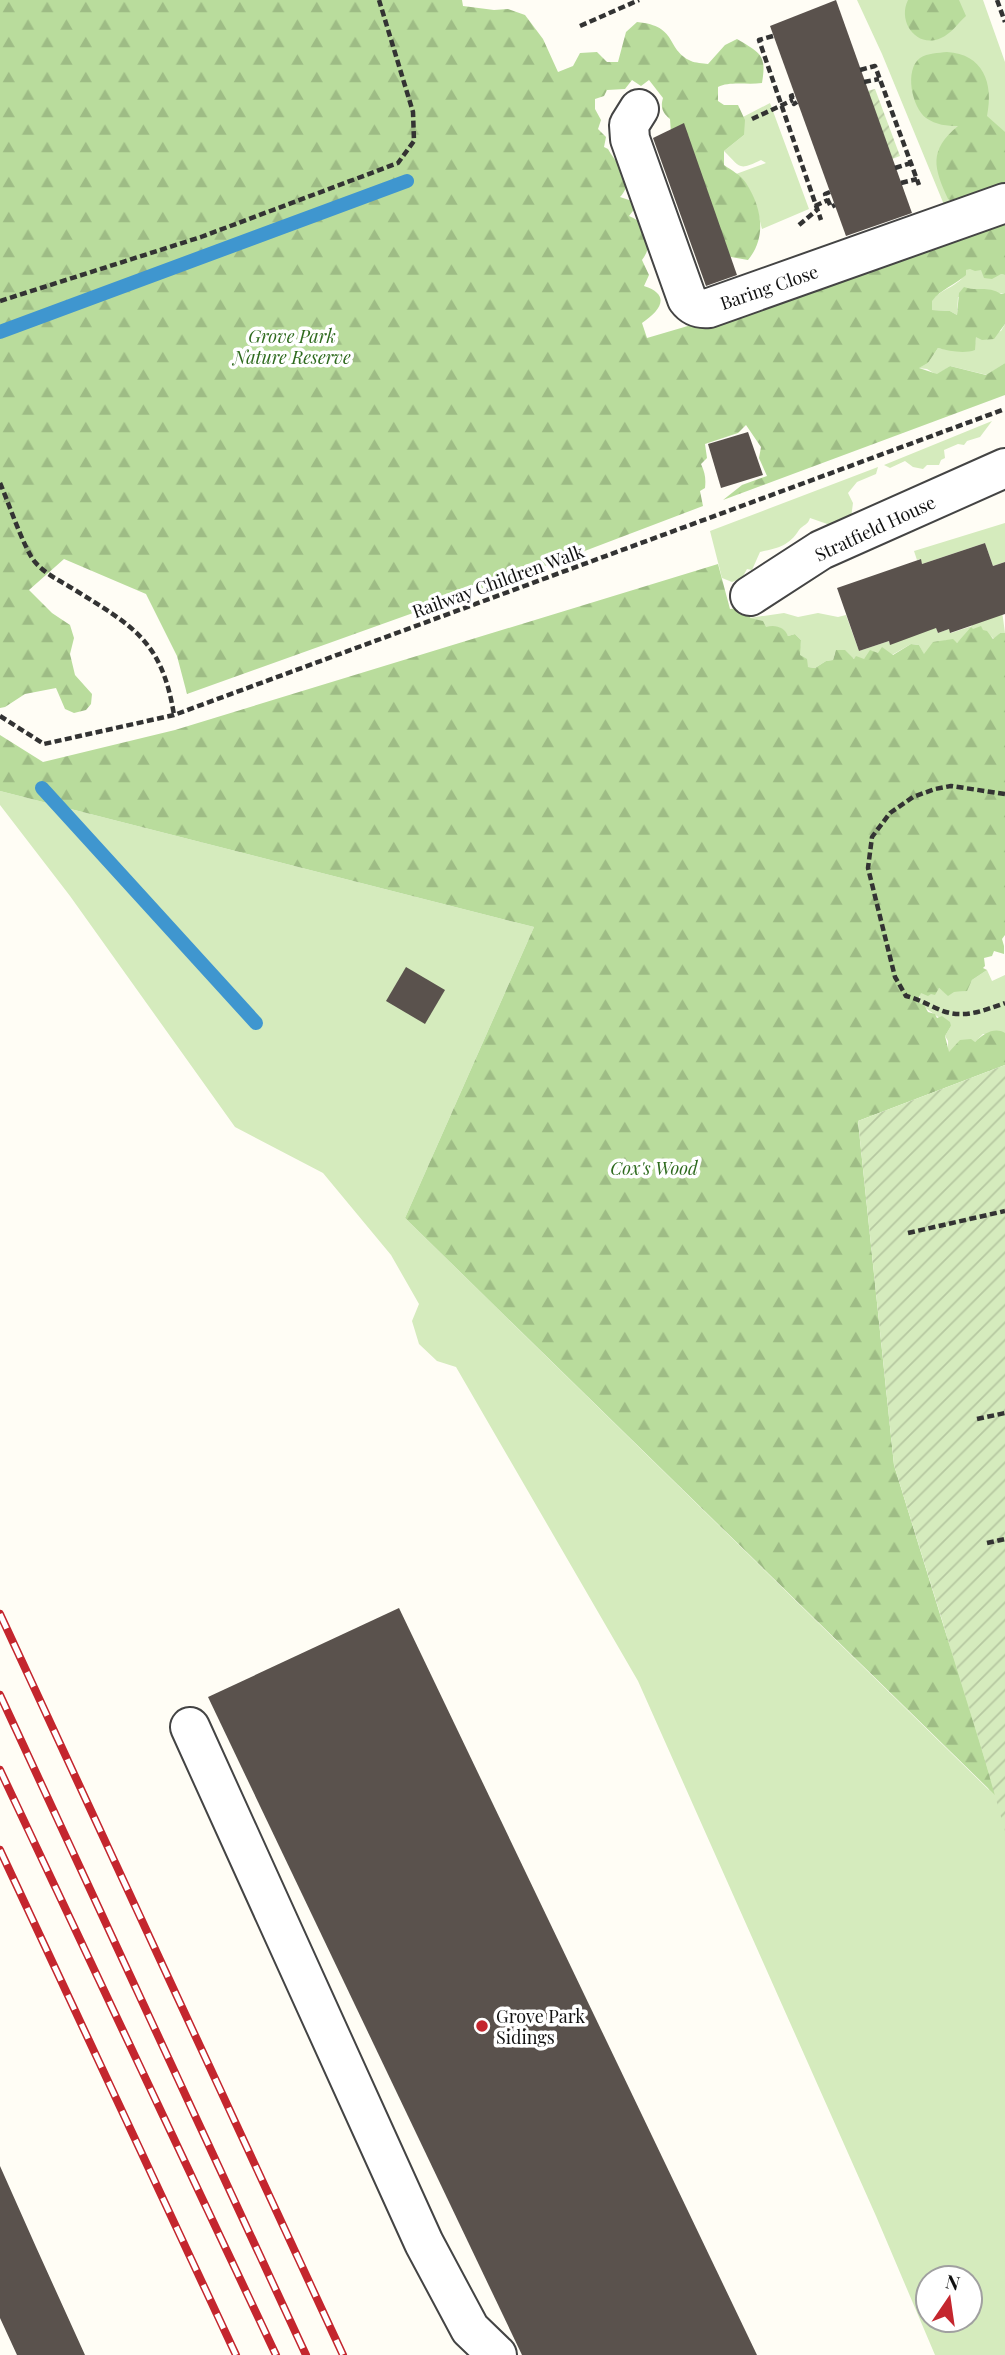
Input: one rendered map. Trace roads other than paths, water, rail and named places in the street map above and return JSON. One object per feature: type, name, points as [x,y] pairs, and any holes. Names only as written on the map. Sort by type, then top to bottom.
[{"type":"street","name":"Baring Close","points":[[639,109],[629,125],[630,139],[687,299],[699,308],[709,308],[1005,203]]},
{"type":"street","name":"Stratfield House","points":[[750,596],[821,550],[1005,468]]},
{"type":"street","points":[[190,1727],[424,2243],[470,2329],[497,2355]]},
{"type":"waterway","points":[[0,332],[407,181]]},
{"type":"waterway","points":[[42,788],[256,1023]]},
{"type":"railway","points":[[0,1614],[343,2355]]},
{"type":"railway","points":[[0,1695],[306,2355]]},
{"type":"railway","points":[[0,1770],[276,2355]]},
{"type":"railway","points":[[0,1850],[236,2355]]},
{"type":"place","name":"Grove Park Sidings","points":[[482,2026]]},
{"type":"park label","name":"Grove Park Nature Reserve","points":[[292,346]]},
{"type":"park label","name":"Cox's Wood","points":[[654,1168]]}]
